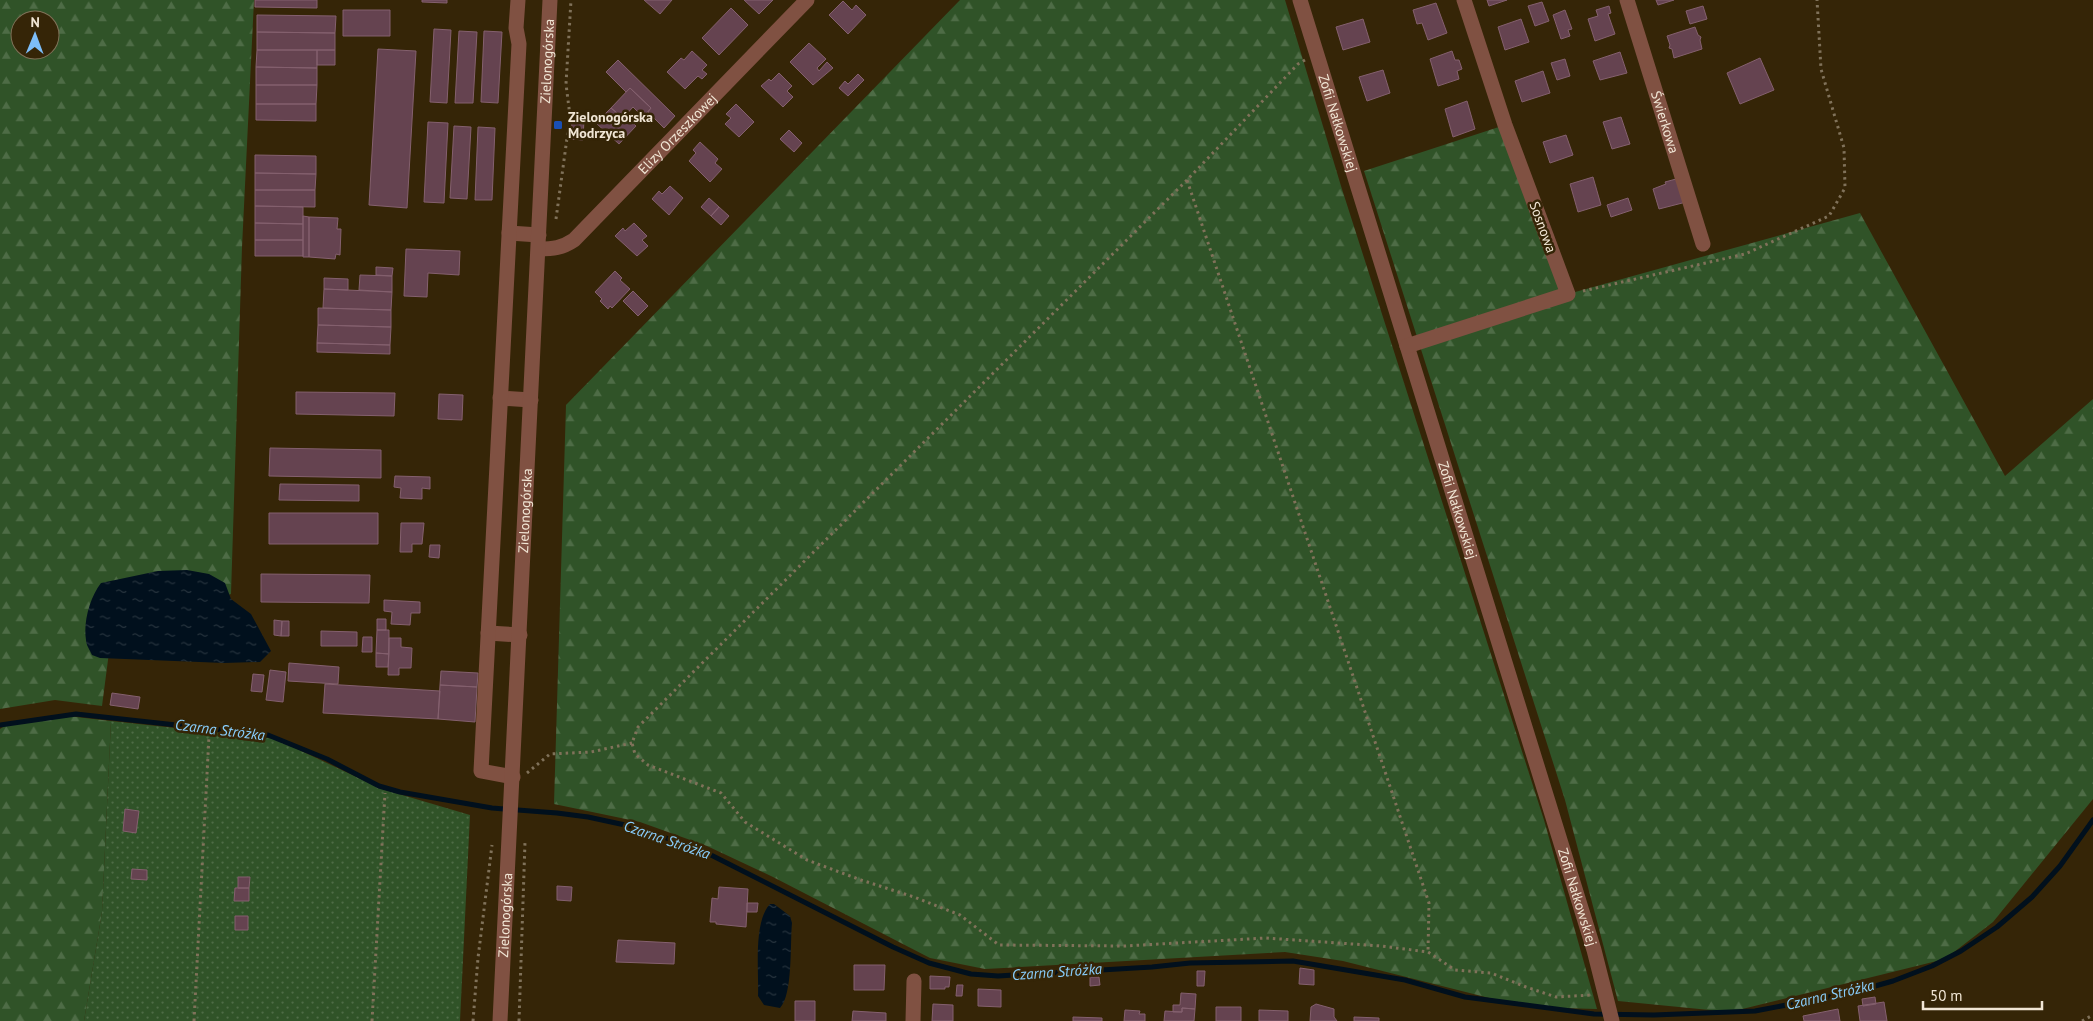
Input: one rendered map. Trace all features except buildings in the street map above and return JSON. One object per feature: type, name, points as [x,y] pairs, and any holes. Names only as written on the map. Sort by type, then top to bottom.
[{"type":"street","points":[[513,776],[481,771],[519,44],[516,28],[518,0]]},
{"type":"street","name":"Zielonogórska","points":[[500,1021],[550,0]]},
{"type":"street","name":"Elizy Orzeszkowej","points":[[509,233],[539,242],[554,249],[565,246],[574,240],[807,0]]},
{"type":"street","name":"Zofii Nałkowskiej","points":[[1300,0],[1594,950],[1609,1007]]},
{"type":"street","name":"Sosnowa","points":[[1464,0],[1505,125],[1568,294]]},
{"type":"street","name":"Świerkowa","points":[[1627,0],[1702,244]]},
{"type":"street","points":[[1407,346],[1568,294]]},
{"type":"street","points":[[500,398],[531,400]]},
{"type":"street","points":[[488,633],[520,636]]},
{"type":"street","points":[[913,1021],[914,981]]},
{"type":"path","points":[[1568,294],[1745,254],[1828,216],[1845,188],[1844,148],[1821,69],[1817,0]]},
{"type":"path","points":[[1317,55],[1298,64],[1187,180],[638,727],[632,743],[634,754],[648,765],[721,793],[745,822],[807,860],[960,915],[999,945],[1124,946],[1266,938],[1381,946],[1428,952],[1455,970],[1491,973],[1526,987],[1556,996],[1609,1007]]},
{"type":"path","points":[[1187,180],[1429,902],[1428,952]]},
{"type":"path","points":[[194,1021],[209,736]]},
{"type":"path","points":[[513,776],[525,774],[550,754],[591,752],[632,743]]},
{"type":"path","points":[[372,1021],[385,792]]},
{"type":"path","points":[[519,1021],[526,849],[524,834]]},
{"type":"path","points":[[473,1021],[479,948],[493,841]]},
{"type":"path","points":[[2082,1021],[2093,1015]]},
{"type":"green space","points":[[0,0],[254,0],[242,247],[231,594],[111,637],[102,706],[55,700],[0,709]]},
{"type":"green space","points":[[960,0],[1285,0],[1341,186],[1544,820],[1597,1009],[1525,1007],[1343,961],[1285,952],[985,969],[930,958],[773,877],[707,846],[640,822],[554,804],[566,405]]},
{"type":"green space","points":[[1505,125],[1568,294],[1860,213],[2005,476],[2093,399],[2093,799],[1993,922],[1945,959],[1730,1012],[1618,1001],[1565,800],[1364,171]]},
{"type":"green space","points":[[59,715],[111,721],[102,912],[84,1021],[0,1021],[0,729],[6,725]]},
{"type":"green space","points":[[111,721],[276,739],[382,789],[470,815],[460,1021],[84,1021],[102,912]]},
{"type":"water","points":[[187,570],[209,574],[225,583],[231,599],[251,614],[271,651],[260,662],[224,663],[100,658],[92,655],[86,642],[86,625],[91,602],[101,583],[158,571]]},
{"type":"water","points":[[770,904],[774,904],[790,916],[792,923],[789,981],[784,1001],[780,1008],[764,1005],[758,996],[759,934],[761,922]]},
{"type":"waterway","name":"Czarna Stróżka","points":[[0,725],[76,714],[268,735],[327,759],[379,786],[400,792],[492,808],[588,817],[639,828],[707,853],[893,947],[929,963],[971,974],[998,976],[1190,963],[1293,961],[1405,980],[1465,997],[1594,1014],[1654,1015],[1755,1011],[1850,993],[1893,981],[1932,966],[1961,951],[1997,927],[2032,897],[2060,866],[2093,820]]},
{"type":"place","name":"Zielonogórska Modrzyca","points":[[558,125]]}]
